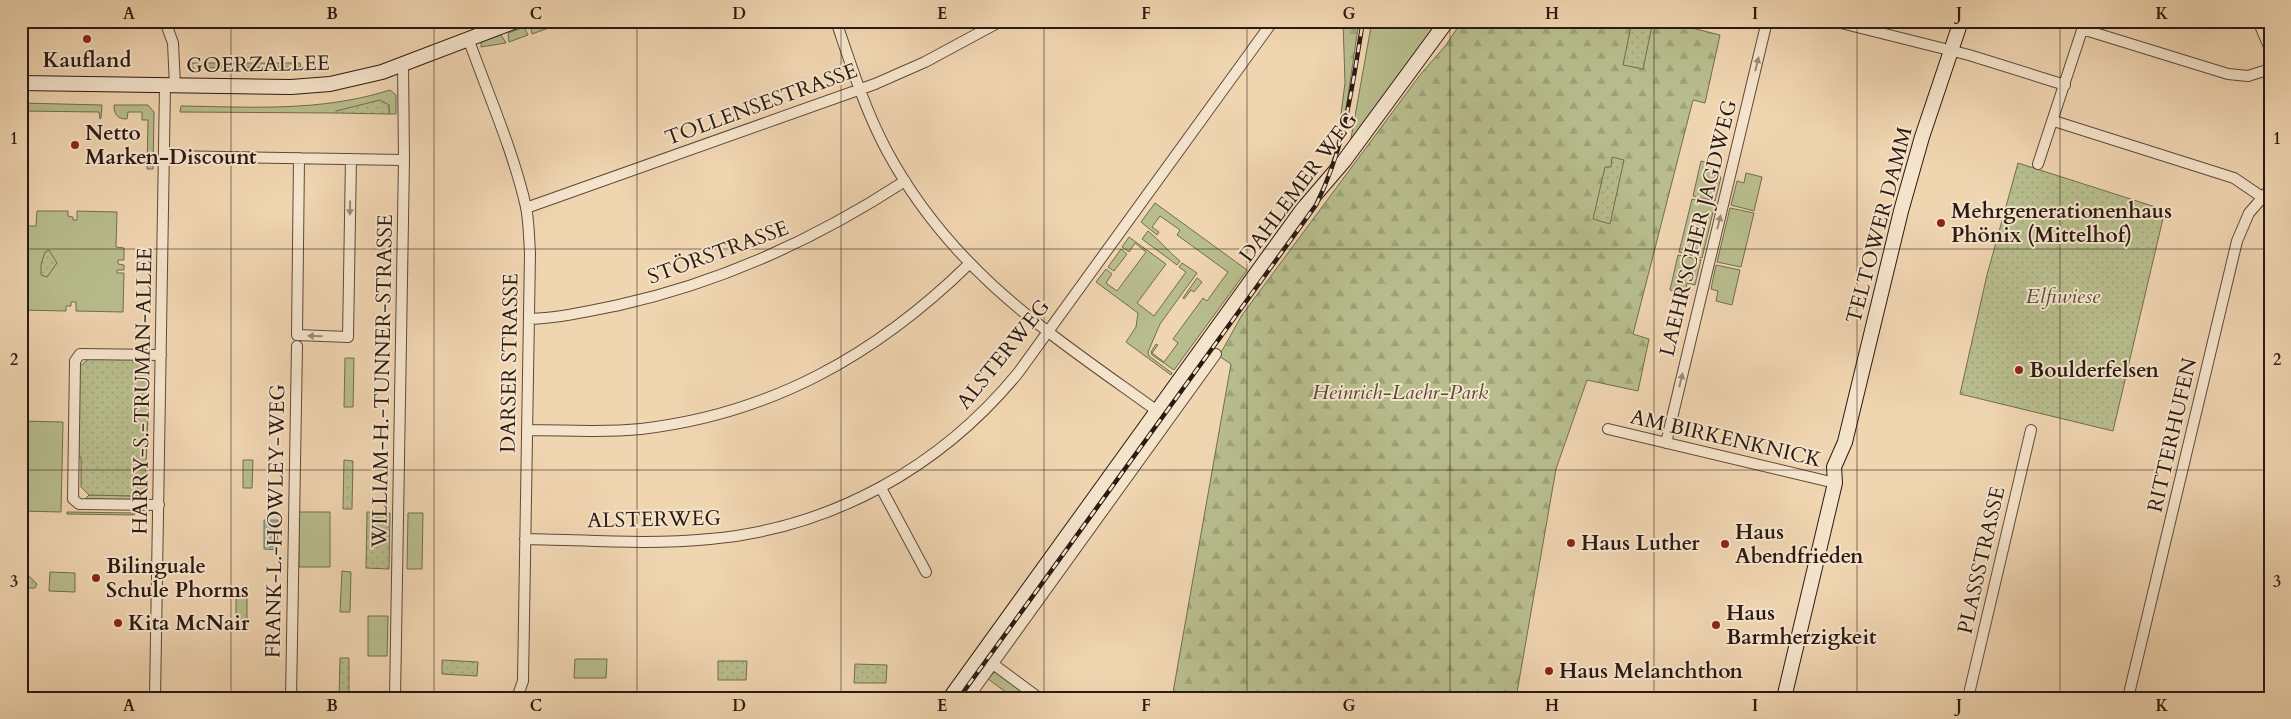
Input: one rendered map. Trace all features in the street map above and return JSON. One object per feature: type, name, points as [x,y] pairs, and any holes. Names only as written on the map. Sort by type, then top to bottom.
[{"type":"main road","name":"GOERZALLEE","points":[[21,83],[312,86],[358,79],[516,21]]},
{"type":"main road","name":"DAHLEMER WEG","points":[[950,698],[1302,210],[1344,161],[1447,21]]},
{"type":"main road","name":"TELTOWER DAMM","points":[[1784,698],[1835,483],[1842,475],[1845,442],[1900,211],[1960,21]]},
{"type":"street","name":"HARRY-S.-TRUMAN-ALLEE","points":[[155,698],[164,156],[173,43],[165,21]]},
{"type":"street","points":[[836,21],[878,133],[905,181],[940,231],[969,264],[1007,300],[1157,411]]},
{"type":"street","name":"TOLLENSESTRASSE","points":[[526,208],[860,89],[920,64],[1001,21]]},
{"type":"street","name":"ALSTERWEG","points":[[525,538],[680,541],[730,537],[809,519],[881,488],[918,466],[968,427],[996,400],[1048,332],[1273,21]]},
{"type":"street","name":"LAEHR'SCHER JAGDWEG","points":[[1666,443],[1767,21]]},
{"type":"street","points":[[1833,21],[1951,50],[2065,85]]},
{"type":"street","points":[[2258,21],[2270,49]]},
{"type":"street","points":[[2038,164],[2050,125],[2054,121],[2083,25],[2228,74],[2248,76],[2270,69]]},
{"type":"street","name":"DARSER STRASSE","points":[[468,38],[526,208],[530,253],[523,681],[517,698]]},
{"type":"street","name":"WILLIAM-H.-TUNNER-STRASSE","points":[[395,698],[404,160],[403,64]]},
{"type":"street","points":[[2054,121],[2234,178],[2262,197]]},
{"type":"street","points":[[164,156],[404,160]]},
{"type":"street","points":[[299,158],[297,335],[348,337],[351,159]]},
{"type":"street","name":"STÖRSTRASSE","points":[[529,318],[556,316],[614,306],[709,280],[803,241],[858,211],[905,181]]},
{"type":"street","name":"RITTERHUFEN","points":[[2128,698],[2237,241],[2246,219],[2270,189]]},
{"type":"street","points":[[527,430],[592,432],[640,429],[694,420],[761,401],[808,382],[868,348],[912,316],[969,264]]},
{"type":"street","name":"FRANK-L.-HOWLEY-WEG","points":[[292,698],[298,346]]},
{"type":"street","points":[[159,505],[79,504],[73,499],[75,361],[80,354],[161,355]]},
{"type":"street","points":[[968,698],[1216,354]]},
{"type":"street","points":[[1182,376],[1194,385]]},
{"type":"street","name":"AM BIRKENKNICK","points":[[1608,429],[1835,483]]},
{"type":"street","points":[[1143,430],[1155,439]]},
{"type":"street","name":"PLASSSTRASSE","points":[[1968,698],[2031,430]]},
{"type":"street","points":[[881,488],[926,572]]},
{"type":"street","points":[[1099,492],[1111,500]]},
{"type":"street","points":[[1057,549],[1070,558]]},
{"type":"street","points":[[1048,561],[1061,571]]},
{"type":"street","points":[[1033,583],[1046,592]]},
{"type":"street","points":[[1016,605],[1029,615]]},
{"type":"street","points":[[1005,622],[1018,631]]},
{"type":"street","points":[[981,655],[1039,698]]},
{"type":"green space","points":[[541,21],[552,21],[554,26],[532,34],[530,25]]},
{"type":"green space","points":[[1343,21],[1359,21],[1344,123],[1339,144],[1337,144],[1345,83]]},
{"type":"green space","points":[[1372,21],[1441,21],[1350,144]]},
{"type":"green space","name":"Heinrich-Laehr-Park","points":[[1462,21],[1664,21],[1720,35],[1705,103],[1693,100],[1633,334],[1649,339],[1638,391],[1587,380],[1556,469],[1516,698],[1172,698],[1231,364],[1219,356],[1242,315],[1420,75],[1446,45]]},
{"type":"green space","points":[[1632,21],[1653,21],[1643,69],[1623,65]]},
{"type":"green space","points":[[524,27],[528,35],[509,42],[508,33]]},
{"type":"green space","points":[[501,35],[506,43],[481,47],[481,42]]},
{"type":"green space","points":[[188,63],[300,63],[301,67],[189,68]]},
{"type":"green space","points":[[390,90],[396,95],[396,114],[389,114],[389,105],[337,111],[336,113],[180,112],[181,106],[286,107],[312,105],[364,97]]},
{"type":"green space","points":[[380,100],[389,105],[389,114],[336,113],[336,111]]},
{"type":"green space","points":[[21,103],[102,105],[101,118],[99,112],[21,111]]},
{"type":"green space","points":[[114,105],[148,105],[154,112],[153,169],[147,169],[148,120],[142,120],[142,112],[128,112],[127,119],[118,117],[115,113]]},
{"type":"green space","points":[[1612,157],[1624,160],[1610,224],[1593,219],[1605,167],[1611,167]]},
{"type":"green space","points":[[1701,161],[1716,165],[1713,175],[1721,177],[1715,201],[1693,196]]},
{"type":"green space","name":"Elfiwiese","points":[[2018,163],[2165,210],[2113,431],[1960,394],[1987,275]]},
{"type":"green space","points":[[1746,173],[1762,177],[1754,211],[1731,205],[1737,181],[1744,183]]},
{"type":"green space","points":[[1692,199],[1715,204],[1702,258],[1679,252]]},
{"type":"green space","points":[[1155,203],[1247,270],[1174,370],[1152,355],[1151,352],[1156,344],[1158,345],[1152,353],[1164,362],[1178,343],[1173,339],[1203,298],[1207,301],[1228,272],[1177,235],[1180,230],[1160,216],[1152,227],[1159,232],[1157,235],[1141,222]]},
{"type":"green space","points":[[1730,208],[1754,213],[1741,267],[1717,262]]},
{"type":"green space","points":[[37,211],[68,211],[68,216],[73,217],[73,220],[77,220],[77,211],[117,212],[116,247],[124,248],[124,260],[118,260],[118,264],[124,265],[124,270],[117,270],[117,273],[124,273],[123,312],[76,311],[76,302],[71,302],[71,306],[66,306],[66,311],[21,310],[21,232],[26,232],[26,226],[36,226]]},
{"type":"green space","points":[[1148,231],[1180,261],[1177,265],[1142,239]]},
{"type":"green space","points":[[1129,237],[1166,264],[1137,303],[1154,316],[1186,272],[1179,267],[1182,263],[1197,273],[1160,324],[1148,352],[1149,356],[1172,373],[1171,375],[1126,342],[1136,327],[1138,313],[1096,282],[1106,269],[1112,274],[1106,283],[1117,291],[1146,252],[1135,243],[1129,252],[1122,247]]},
{"type":"green space","points":[[1121,249],[1127,254],[1114,271],[1108,267]]},
{"type":"green space","points":[[49,250],[57,263],[47,277],[41,275],[41,264],[45,252]]},
{"type":"green space","points":[[1678,255],[1701,260],[1695,285],[1687,283],[1685,294],[1670,290]]},
{"type":"green space","points":[[1716,265],[1740,270],[1732,305],[1716,301],[1718,291],[1711,289]]},
{"type":"green space","points":[[1197,278],[1202,282],[1194,292],[1191,290],[1184,299],[1183,298]]},
{"type":"green space","points":[[90,358],[150,360],[145,492],[136,496],[89,495],[81,487],[81,457],[78,457],[79,367]]},
{"type":"green space","points":[[345,358],[354,358],[353,407],[344,407]]},
{"type":"green space","points":[[21,421],[63,422],[61,512],[21,511]]},
{"type":"green space","points":[[243,460],[253,460],[252,488],[243,488]]},
{"type":"green space","points":[[344,460],[353,461],[352,509],[343,509]]},
{"type":"green space","points":[[89,495],[136,496],[136,500],[85,499]]},
{"type":"green space","points":[[67,512],[136,513],[134,515],[67,514]]},
{"type":"green space","points":[[299,512],[330,512],[330,567],[299,567]]},
{"type":"green space","points":[[367,512],[390,513],[389,569],[366,568]]},
{"type":"green space","points":[[408,513],[423,513],[422,569],[407,569]]},
{"type":"green space","points":[[342,571],[351,572],[350,612],[340,612]]},
{"type":"green space","points":[[50,572],[75,573],[75,592],[49,591]]},
{"type":"green space","points":[[21,575],[30,577],[37,584],[35,588],[21,588]]},
{"type":"green space","points":[[236,597],[247,597],[247,630],[236,630]]},
{"type":"green space","points":[[368,616],[388,616],[387,656],[368,656]]},
{"type":"green space","points":[[340,658],[349,658],[349,698],[339,698]]},
{"type":"green space","points":[[575,659],[607,659],[606,678],[574,678]]},
{"type":"green space","points":[[442,660],[478,662],[477,676],[442,674]]},
{"type":"green space","points":[[718,661],[747,661],[746,680],[718,680]]},
{"type":"green space","points":[[855,664],[887,665],[886,683],[854,683]]},
{"type":"green space","points":[[978,666],[984,670],[965,698],[955,698]]},
{"type":"green space","points":[[995,671],[1032,698],[1014,698],[988,679]]},
{"type":"shaded area","points":[[264,520],[278,520],[277,550],[264,549]]},
{"type":"railway","points":[[959,698],[1316,205],[1334,160],[1347,115],[1363,21]]},
{"type":"place","name":"Kaufland","points":[[87,39]]},
{"type":"place","name":"Netto Marken-Discount","points":[[75,145]]},
{"type":"place","name":"Mehrgenerationenhaus Phönix (Mittelhof)","points":[[1941,223]]},
{"type":"place","name":"Boulderfelsen","points":[[2019,370]]},
{"type":"place","name":"Haus Luther","points":[[1571,543]]},
{"type":"place","name":"Haus Abendfrieden","points":[[1725,544]]},
{"type":"place","name":"Bilinguale Schule Phorms","points":[[96,578]]},
{"type":"place","name":"Kita McNair","points":[[118,623]]},
{"type":"place","name":"Haus Barmherzigkeit","points":[[1716,625]]},
{"type":"place","name":"Haus Melanchthon","points":[[1549,671]]}]
